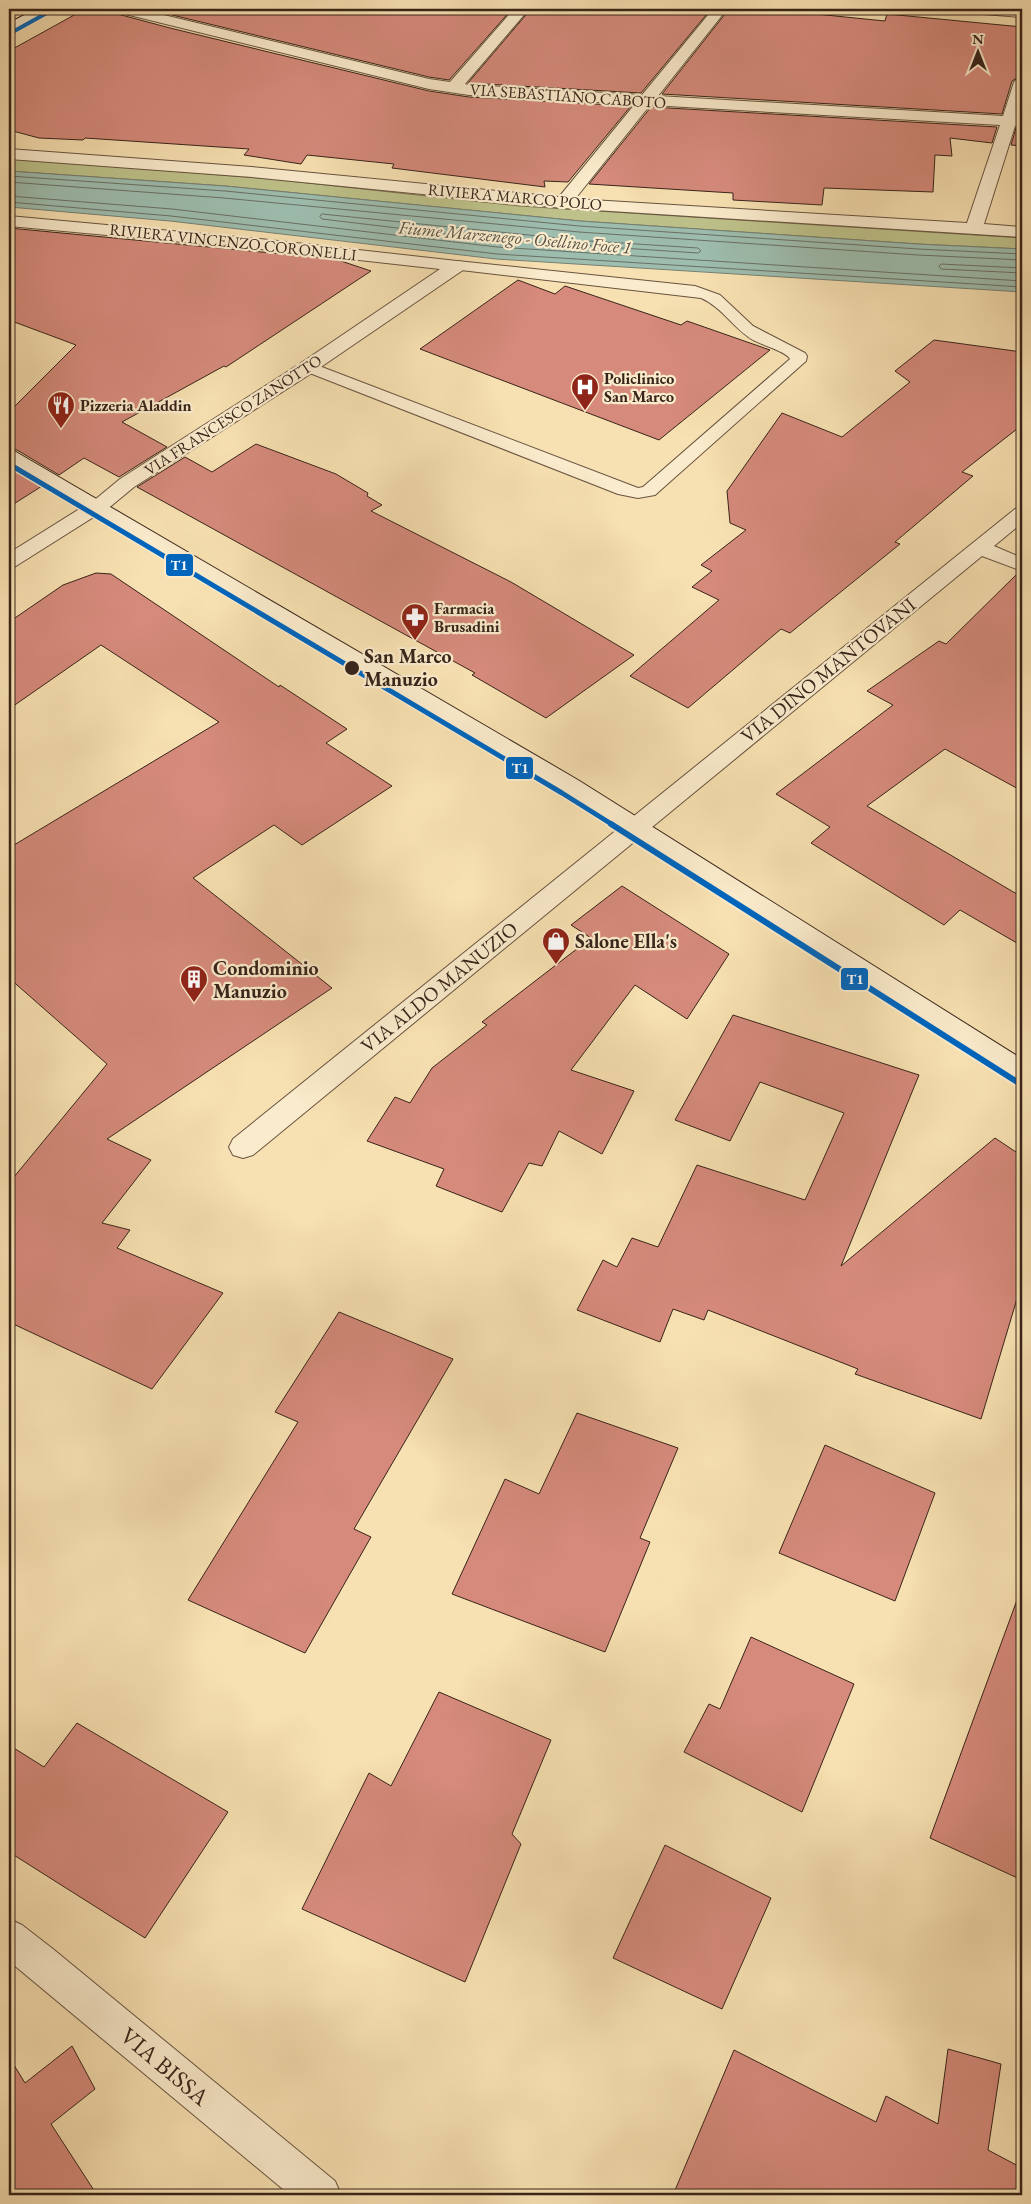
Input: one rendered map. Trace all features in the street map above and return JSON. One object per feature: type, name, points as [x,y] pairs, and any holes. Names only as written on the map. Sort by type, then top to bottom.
[{"type":"street","points":[[9,29],[46,9]]},
{"type":"street","name":"VIA SEBASTIANO CABOTO","points":[[122,9],[429,84],[469,90],[645,102],[1017,122]]},
{"type":"street","points":[[457,87],[457,83],[522,9]]},
{"type":"street","points":[[563,203],[720,9]]},
{"type":"street","points":[[971,9],[1022,13]]},
{"type":"street","points":[[974,229],[1017,122],[1022,82]]},
{"type":"street","name":"RIVIERA MARCO POLO","points":[[9,154],[252,172],[563,203],[1022,232]]},
{"type":"street","name":"RIVIERA VINCENZO CORONELLI","points":[[9,221],[260,244],[457,266]]},
{"type":"street","name":"VIA FRANCESCO ZANOTTO","points":[[9,562],[97,506],[127,483],[308,367],[457,266]]},
{"type":"street","points":[[9,456],[97,506],[570,786],[1022,1072]]},
{"type":"street","name":"VIA DINO MANTOVANI","points":[[634,827],[1022,513]]},
{"type":"street","points":[[980,548],[1022,565]]},
{"type":"street","name":"VIA ALDO MANUZIO","points":[[243,1147],[634,827]]},
{"type":"street","name":"VIA BISSA","points":[[9,1938],[321,2195]]},
{"type":"lane","points":[[308,367],[624,490],[638,493],[649,491],[798,361],[799,356],[792,351],[746,328],[726,305],[710,294],[457,266]]},
{"type":"green space","points":[[9,158],[271,179],[519,206],[1022,238],[1022,249],[918,244],[580,221],[225,186],[9,171]]},
{"type":"water","name":"Fiume Marzenego - Osellino Foce 1","points":[[9,171],[225,186],[580,221],[918,244],[1022,249],[1022,292],[496,259],[170,221],[9,207]]},
{"type":"building","points":[[85,9],[99,9],[429,91],[469,97],[631,106],[568,182],[544,181],[545,187],[392,168],[394,164],[307,155],[301,164],[244,155],[249,149],[85,138],[83,140],[39,138],[9,130],[9,51]]},
{"type":"building","points":[[173,9],[512,9],[449,80],[429,77],[172,15]]},
{"type":"building","points":[[531,9],[711,9],[641,93],[468,83]]},
{"type":"building","points":[[729,9],[766,9],[885,21],[887,14],[1022,27],[1022,75],[1012,81],[1002,114],[662,94]]},
{"type":"building","points":[[651,107],[997,127],[992,143],[950,138],[952,156],[935,155],[933,192],[824,188],[822,205],[733,200],[733,193],[589,184]]},
{"type":"building","points":[[1016,128],[1022,129],[1022,146],[1011,145]]},
{"type":"building","points":[[9,228],[335,259],[371,271],[226,367],[224,366],[122,422],[167,447],[119,477],[84,458],[59,475],[17,450],[9,448],[9,412],[76,345],[9,320]]},
{"type":"building","points":[[518,280],[555,294],[565,286],[681,325],[687,321],[770,350],[659,440],[420,349]]},
{"type":"building","points":[[934,340],[1022,352],[1022,425],[962,472],[973,476],[895,542],[900,544],[790,633],[781,629],[688,708],[630,676],[719,600],[692,587],[712,571],[701,565],[746,530],[730,523],[727,491],[782,413],[842,437],[910,382],[895,371]]},
{"type":"building","points":[[256,444],[336,474],[368,493],[367,496],[382,505],[371,511],[511,582],[634,655],[546,718],[472,675],[475,673],[137,487],[185,457],[212,472]]},
{"type":"building","points":[[9,466],[42,486],[9,507]]},
{"type":"building","points":[[1019,572],[1022,573],[1022,791],[945,749],[867,806],[1022,897],[1022,946],[960,910],[944,925],[811,843],[830,827],[776,794],[893,705],[867,691],[939,641],[946,644]]},
{"type":"building","points":[[96,573],[111,574],[279,687],[280,685],[347,729],[326,743],[392,786],[302,845],[274,825],[193,878],[332,988],[107,1139],[151,1160],[102,1223],[130,1230],[117,1248],[223,1293],[152,1389],[9,1322],[9,1183],[107,1064],[9,978],[9,848],[219,722],[101,645],[9,709],[9,622],[63,585]]},
{"type":"building","points":[[622,886],[729,954],[687,1019],[635,985],[571,1070],[634,1091],[602,1154],[559,1131],[542,1166],[529,1163],[502,1212],[436,1186],[444,1169],[367,1141],[395,1097],[410,1103],[432,1068],[487,1025],[482,1022],[591,938],[571,925]]},
{"type":"building","points":[[733,1015],[919,1075],[841,1266],[995,1138],[1022,1156],[1022,1282],[981,1419],[855,1374],[858,1369],[708,1310],[704,1320],[673,1309],[660,1342],[577,1310],[603,1260],[617,1267],[632,1238],[658,1247],[697,1165],[805,1200],[844,1113],[760,1082],[730,1141],[675,1120]]},
{"type":"building","points":[[339,1312],[453,1359],[354,1529],[371,1537],[305,1653],[188,1600],[298,1422],[275,1412]]},
{"type":"building","points":[[577,1413],[678,1448],[640,1538],[650,1542],[605,1652],[452,1594],[505,1479],[539,1494]]},
{"type":"building","points":[[825,1445],[935,1493],[895,1601],[779,1553]]},
{"type":"building","points":[[1017,1600],[1022,1601],[1022,1880],[930,1838]]},
{"type":"building","points":[[751,1637],[854,1684],[802,1812],[684,1752],[709,1704],[720,1709]]},
{"type":"building","points":[[439,1692],[551,1740],[512,1834],[521,1844],[465,1982],[302,1909],[369,1773],[391,1786]]},
{"type":"building","points":[[77,1723],[228,1812],[145,1938],[9,1852],[9,1745],[44,1767]]},
{"type":"building","points":[[665,1845],[771,1898],[722,2009],[613,1958]]},
{"type":"building","points":[[72,2046],[95,2089],[51,2124],[97,2195],[9,2195],[9,2057],[25,2083]]},
{"type":"building","points":[[948,2049],[1001,2064],[988,2150],[1022,2168],[1022,2195],[673,2195],[734,2050],[876,2122],[886,2096],[938,2124]]},
{"type":"transit line","name":"T1","points":[[9,34],[54,9]]},
{"type":"transit line","name":"T1","points":[[9,464],[562,793],[1022,1085]]},
{"type":"place","name":"Policlinico San Marco","points":[[585,411]]},
{"type":"place","name":"Pizzeria Aladdin","points":[[61,429]]},
{"type":"place","name":"Farmacia Brusadini","points":[[415,641]]},
{"type":"place","name":"San Marco Manuzio","points":[[352,668]]},
{"type":"place","name":"Salone Ella's","points":[[556,965]]},
{"type":"place","name":"Condominio Manuzio","points":[[194,1003]]}]
